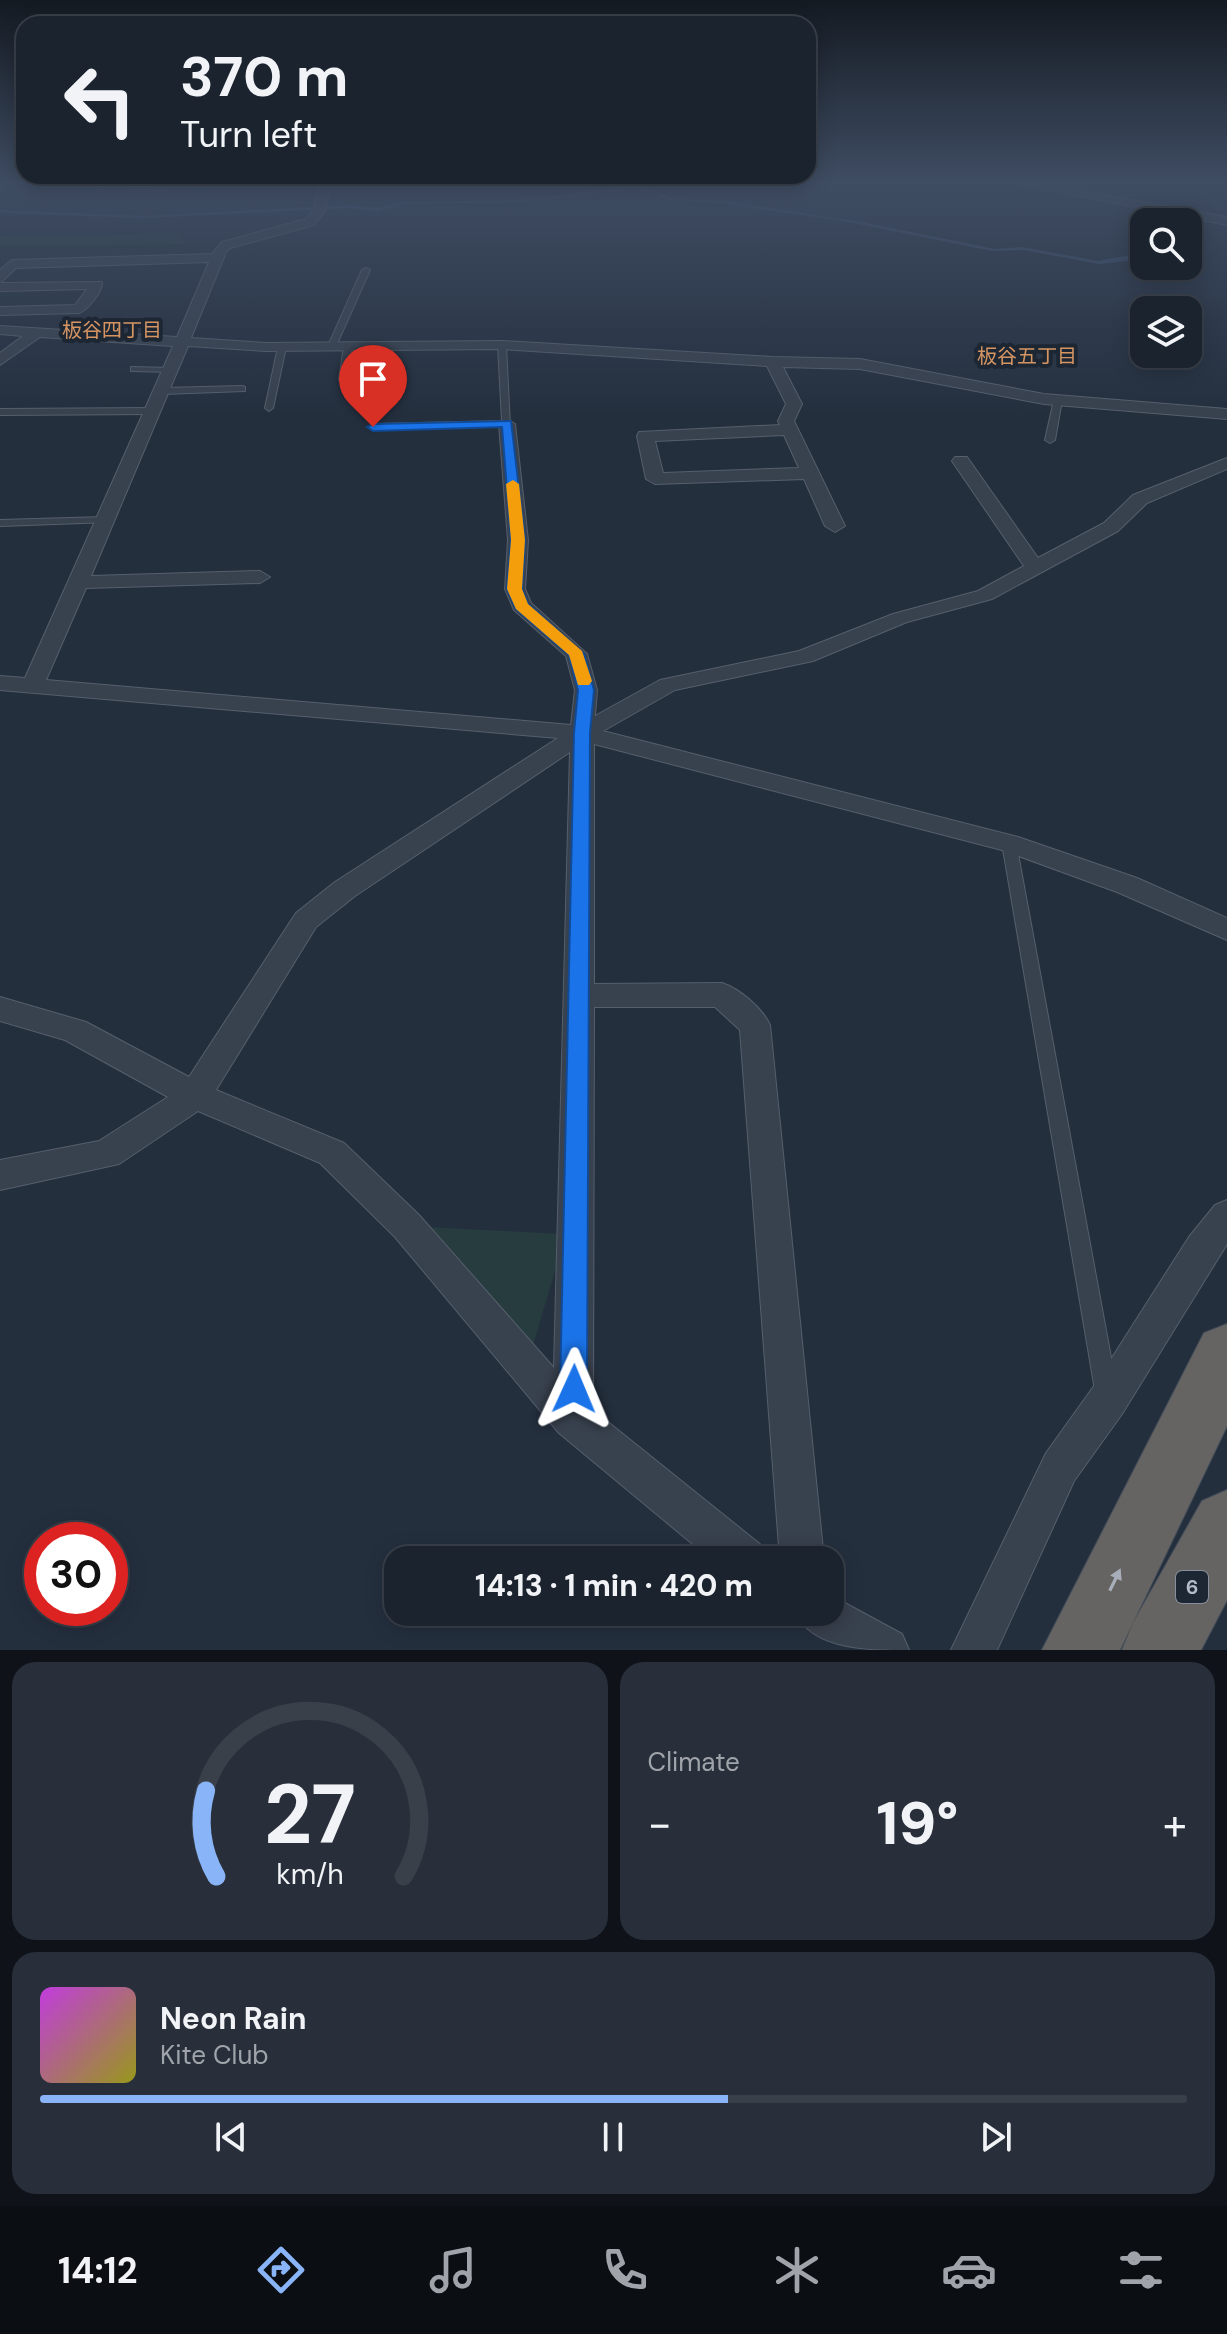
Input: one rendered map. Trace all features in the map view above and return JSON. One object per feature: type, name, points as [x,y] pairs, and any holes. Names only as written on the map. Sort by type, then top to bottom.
[{"type":"highway","points":[[1080,1650],[1227,1356]]},
{"type":"highway","name":"6","points":[[1160,1650],[1227,1526]]},
{"type":"street","points":[[0,279],[12,264],[148,260]]},
{"type":"street","points":[[32,687],[154,411],[215,260]]},
{"type":"street","points":[[0,287],[97,285],[79,309],[0,311]]},
{"type":"street","points":[[0,330],[282,347],[502,345],[773,362],[860,364],[987,390],[1058,400],[1227,414]]},
{"type":"street","points":[[0,360],[37,332]]},
{"type":"street","points":[[773,362],[794,404],[786,421],[835,526]]},
{"type":"street","points":[[507,424],[518,540],[515,589],[521,606],[576,654],[586,690],[582,733],[573,1419]]},
{"type":"street","points":[[790,430],[645,436],[655,479],[810,473]]},
{"type":"street","points":[[961,461],[1035,568]]},
{"type":"street","points":[[0,1175],[107,1154],[195,1096],[306,920],[345,889],[582,733],[668,685],[805,656],[900,618],[985,595],[1111,527],[1140,499],[1227,463]]},
{"type":"street","points":[[78,582],[260,577]]},
{"type":"street","points":[[0,683],[582,733],[1009,843],[1127,885],[1227,930]]},
{"type":"street","points":[[580,996],[722,995],[755,1025],[801,1546]]},
{"type":"street","points":[[0,1009],[75,1031],[195,1096],[332,1153],[407,1226],[573,1419],[729,1546]]},
{"type":"street","points":[[974,1650],[1060,1467],[1108,1400],[1202,1249],[1227,1216]]},
{"type":"street","points":[[842,1626],[886,1650]]},
{"type":"lane","points":[[343,380],[340,346],[366,270]]},
{"type":"lane","points":[[373,427],[507,424],[502,345]]},
{"type":"lane","points":[[269,408],[282,347]]},
{"type":"lane","points":[[134,369],[170,370]]},
{"type":"lane","points":[[162,391],[242,389]]},
{"type":"lane","points":[[1050,440],[1058,400]]},
{"type":"lane","points":[[0,412],[154,411]]},
{"type":"lane","points":[[0,523],[106,520]]},
{"type":"lane","points":[[1009,843],[1108,1400]]},
{"type":"green space","points":[[424,1227],[566,1234],[526,1369]]},
{"type":"water","points":[[1078,260],[1098,261],[1130,261],[1099,264]]},
{"type":"slow traffic","points":[[513,484],[518,540],[515,589],[521,606],[576,654],[584,681]]},
{"type":"district","name":"板谷四丁目","points":[[112,330]]},
{"type":"district","name":"板谷五丁目","points":[[1027,356]]},
{"type":"route","points":[[373,427],[507,424],[518,540],[515,589],[521,606],[576,654],[586,690],[587,707],[582,733],[574,1389]]}]
